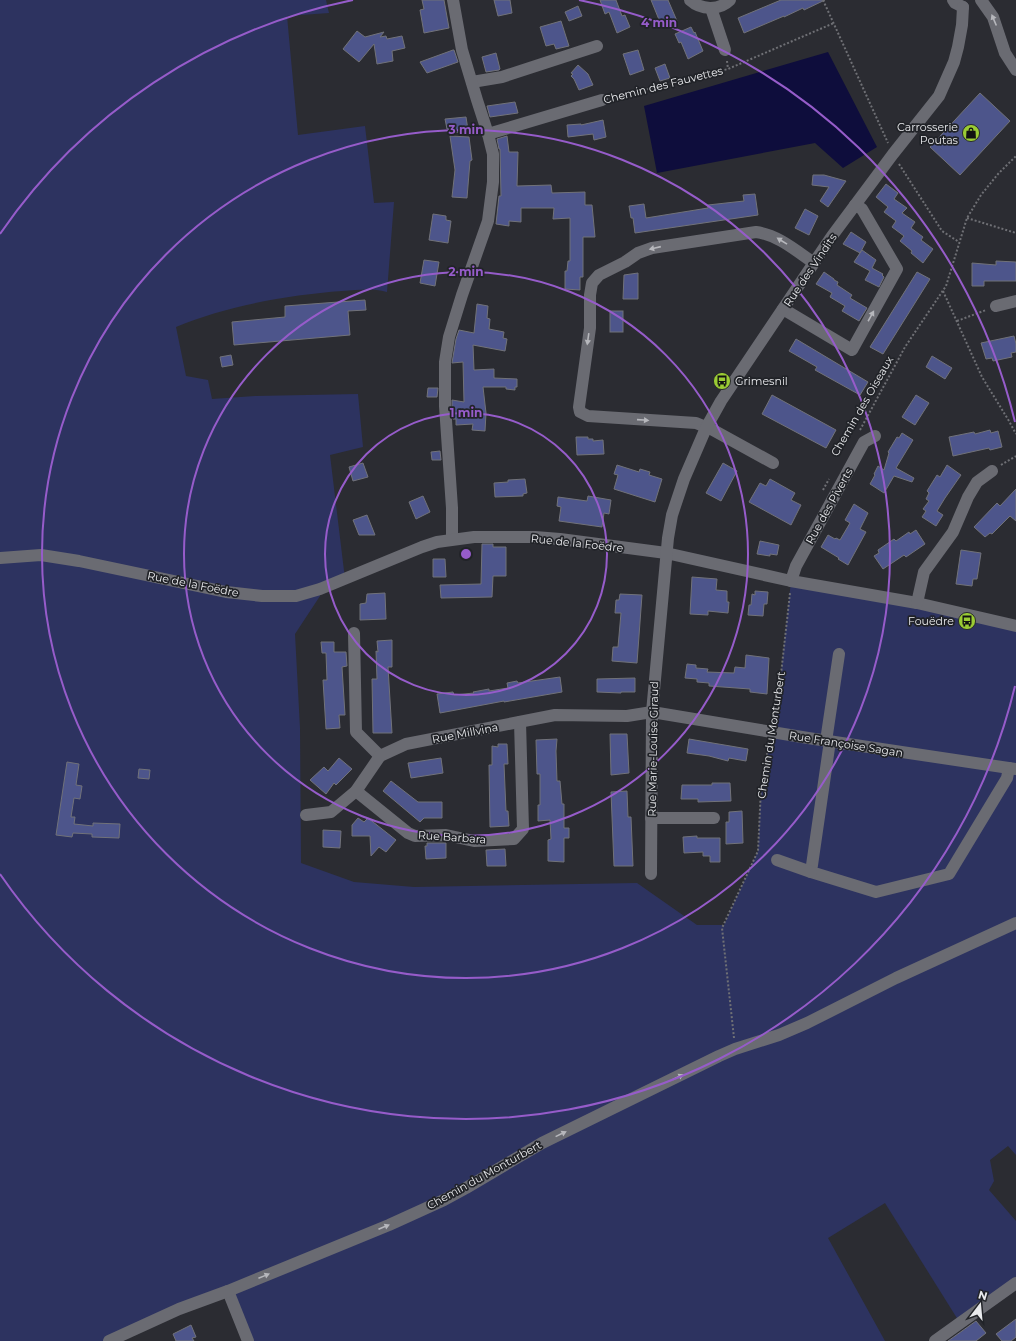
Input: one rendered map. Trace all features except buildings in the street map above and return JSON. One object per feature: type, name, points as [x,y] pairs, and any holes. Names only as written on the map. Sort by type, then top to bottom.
[{"type":"street","points":[[452,0],[462,50],[493,154],[493,182],[488,221],[462,295],[450,337],[445,362],[445,406],[452,508],[452,539]]},
{"type":"street","points":[[690,0],[696,5],[711,8],[724,5],[730,0]]},
{"type":"street","points":[[958,3],[971,6],[975,0]]},
{"type":"street","points":[[981,0],[993,17],[1005,53],[1016,70]]},
{"type":"street","name":"Rue des Vindits","points":[[666,553],[672,515],[684,479],[706,428],[729,389],[855,205],[939,96],[954,62],[958,47],[962,25],[958,3]]},
{"type":"street","points":[[711,8],[725,50]]},
{"type":"street","points":[[472,82],[502,77],[597,46]]},
{"type":"street","name":"Chemin des Fauvettes","points":[[488,134],[602,100]]},
{"type":"street","points":[[783,309],[852,350],[897,269],[862,209],[855,205]]},
{"type":"street","points":[[773,463],[713,430],[696,423],[588,416],[580,412],[579,407],[590,328],[590,295],[592,283],[599,274],[625,262],[638,253],[652,248],[756,232],[778,238],[814,263]]},
{"type":"street","points":[[996,306],[1016,302]]},
{"type":"street","name":"Rue des Piverts","points":[[791,581],[796,566],[864,442],[875,436]]},
{"type":"street","points":[[917,603],[924,572],[953,532],[968,497],[977,482],[992,471]]},
{"type":"street","name":"Rue de la Foëdre","points":[[0,558],[41,555],[79,561],[226,592],[262,596],[296,596],[320,589],[437,542],[474,537],[535,537],[666,553],[791,581],[917,603],[1016,626]]},
{"type":"street","name":"Rue Marie-Louise Giraud","points":[[651,874],[652,712],[666,553]]},
{"type":"street","points":[[306,815],[331,812],[356,791],[380,756],[356,732],[354,633]]},
{"type":"street","points":[[811,872],[839,654]]},
{"type":"street","name":"Rue Millvina","points":[[380,756],[406,744],[555,716],[627,716],[652,712]]},
{"type":"street","name":"Rue Françoise Sagan","points":[[652,712],[828,741],[1013,768]]},
{"type":"street","name":"Rue Barbara","points":[[356,791],[408,833],[415,836],[446,836],[474,841],[514,839],[523,829],[520,722]]},
{"type":"street","points":[[777,860],[876,892],[949,874],[1013,768]]},
{"type":"street","points":[[651,818],[714,818]]},
{"type":"street","name":"Chemin du Monturbert","points":[[109,1341],[179,1309],[228,1291],[389,1225],[444,1200],[542,1143],[735,1049],[779,1035],[807,1024],[896,978],[1016,923]]},
{"type":"street","points":[[935,1341],[1014,1284]]},
{"type":"street","points":[[228,1291],[248,1341]]},
{"type":"path","name":"Chemin des Fauvettes","points":[[602,100],[728,69],[834,23],[823,0]]},
{"type":"path","name":"Chemin des Oiseaux","points":[[856,435],[905,347],[943,291],[948,280],[967,218],[981,195],[998,174],[1016,156]]},
{"type":"path","points":[[967,218],[1016,233]]},
{"type":"path","points":[[943,291],[982,377],[1016,434]]},
{"type":"path","points":[[957,321],[996,306]]},
{"type":"path","points":[[992,471],[1016,456]]},
{"type":"path","points":[[820,495],[830,477]]},
{"type":"path","name":"Chemin du Monturbert","points":[[735,1049],[722,928],[758,851],[761,788],[778,701],[791,581]]},
{"type":"shaded area","points":[[0,0],[326,0],[329,13],[287,16],[298,135],[365,126],[374,203],[394,202],[387,292],[376,290],[359,290],[300,295],[236,307],[176,327],[186,376],[208,380],[212,399],[255,396],[358,394],[363,447],[330,455],[345,579],[320,589],[320,596],[295,634],[300,728],[301,863],[354,882],[414,887],[637,883],[697,925],[724,925],[758,851],[761,788],[778,701],[791,581],[1016,626],[1016,1155],[1008,1146],[990,1160],[994,1181],[989,1190],[1016,1221],[1016,1283],[960,1323],[885,1203],[828,1238],[885,1341],[248,1341],[228,1291],[109,1341],[0,1341]]},
{"type":"shaded area","points":[[828,52],[877,147],[843,168],[815,143],[657,173],[644,106]]},
{"type":"place","name":"Carrosserie Poutas","points":[[971,133]]},
{"type":"place","name":"Grimesnil","points":[[722,381]]},
{"type":"place","name":"Fouëdre","points":[[967,621]]}]
